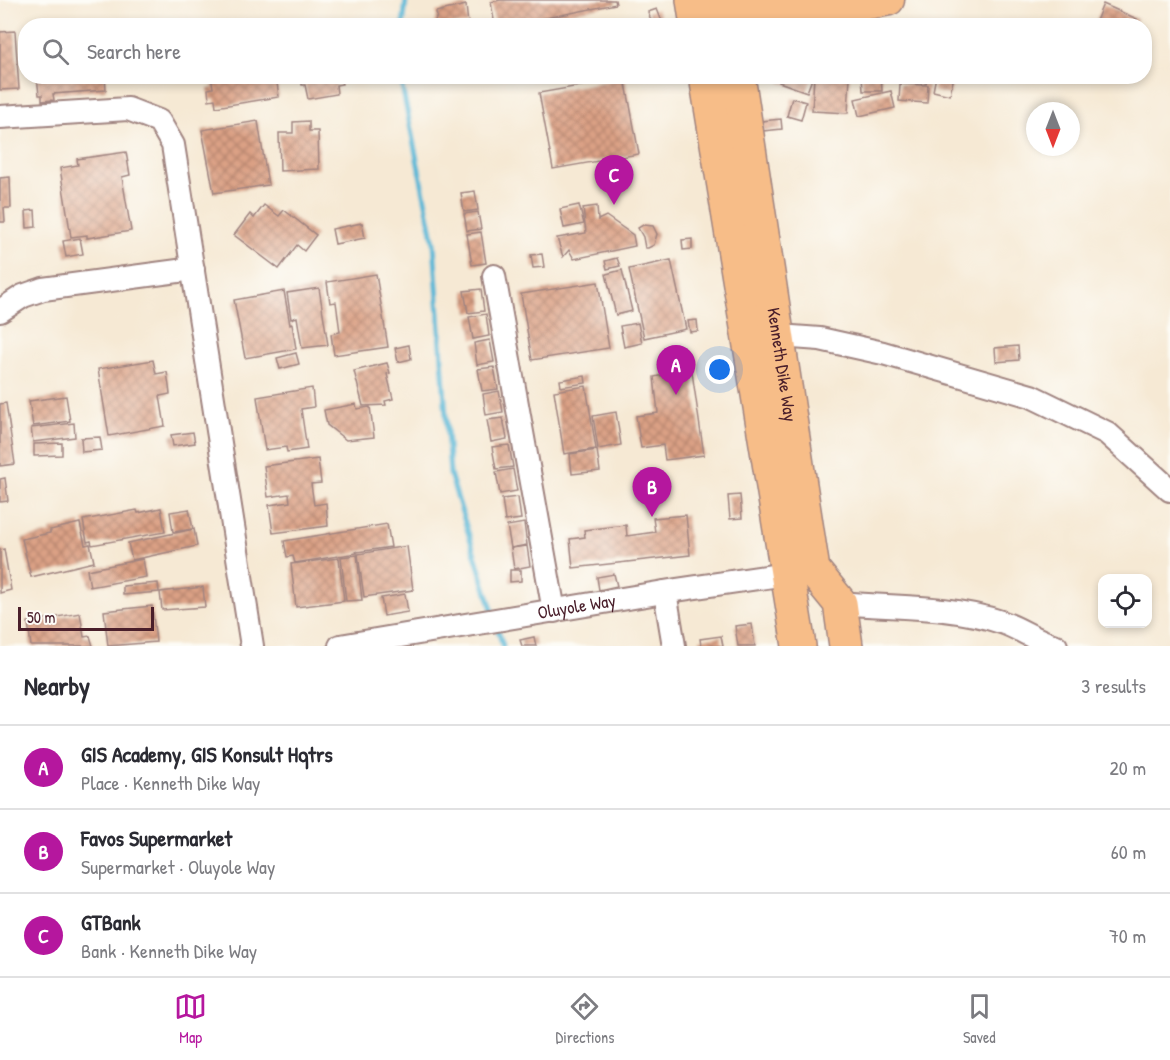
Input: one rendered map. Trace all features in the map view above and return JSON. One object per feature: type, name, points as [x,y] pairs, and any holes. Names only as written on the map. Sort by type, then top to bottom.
[{"type":"highway","name":"Kenneth Dike Way","points":[[708,84],[800,572]]},
{"type":"highway","name":"Kenneth Dike Way","points":[[739,84],[779,336],[800,572],[799,646]]},
{"type":"highway","points":[[800,572],[840,603],[846,646]]},
{"type":"main road","points":[[695,14],[870,2]]},
{"type":"street","points":[[0,117],[128,109],[159,121],[173,146],[252,646]]},
{"type":"street","points":[[0,311],[23,296],[43,289],[193,268]]},
{"type":"street","points":[[494,276],[554,611]]},
{"type":"street","points":[[779,336],[820,339],[883,353],[1031,396],[1107,433],[1170,490]]},
{"type":"street","name":"Oluyole Way","points":[[340,646],[800,572]]},
{"type":"street","points":[[665,592],[674,646]]},
{"type":"street","points":[[840,603],[944,609],[1002,622],[1056,646]]},
{"type":"building","points":[[500,0],[615,0],[616,4],[546,18],[494,18],[491,2]]},
{"type":"building","points":[[1103,4],[1135,18],[1097,18]]},
{"type":"building","points":[[466,5],[467,18],[436,18],[436,12]]},
{"type":"building","points":[[657,9],[661,18],[650,18],[648,12]]},
{"type":"building","points":[[15,31],[19,89],[0,90],[0,32]]},
{"type":"building","points":[[38,84],[106,84],[106,90],[53,94],[54,100],[42,101],[42,95],[39,95]]},
{"type":"building","points":[[212,84],[277,84],[279,97],[216,107],[215,99],[209,100],[208,89],[213,88]]},
{"type":"building","points":[[342,84],[336,85],[337,94],[308,99],[305,85],[302,85]]},
{"type":"building","points":[[591,84],[626,84],[639,154],[553,169],[539,93]]},
{"type":"building","points":[[785,84],[810,84],[807,92]]},
{"type":"building","points":[[814,84],[850,84],[848,113],[812,111]]},
{"type":"building","points":[[863,84],[882,84],[882,91],[863,91]]},
{"type":"building","points":[[900,84],[928,85],[927,103],[899,101]]},
{"type":"building","points":[[934,84],[952,84],[950,95],[933,91]]},
{"type":"building","points":[[891,91],[895,108],[859,116],[855,99]]},
{"type":"building","points":[[792,98],[806,102],[801,120],[787,116]]},
{"type":"building","points":[[781,119],[782,129],[763,131],[762,121]]},
{"type":"building","points":[[258,121],[268,185],[214,193],[202,130]]},
{"type":"building","points":[[309,121],[309,131],[318,131],[319,169],[280,171],[279,133],[293,133],[293,122]]},
{"type":"building","points":[[126,152],[130,175],[122,177],[131,231],[87,238],[87,235],[71,237],[60,168],[78,165],[77,159]]},
{"type":"building","points":[[10,177],[11,208],[4,208],[5,222],[0,222],[0,178]]},
{"type":"building","points":[[475,191],[478,210],[464,212],[461,193]]},
{"type":"building","points":[[264,205],[279,216],[284,210],[316,235],[304,251],[297,245],[279,269],[234,235],[250,214],[254,218]]},
{"type":"building","points":[[579,205],[584,224],[564,228],[560,209]]},
{"type":"building","points":[[597,206],[598,220],[606,216],[633,235],[635,246],[574,259],[569,250],[563,257],[557,238],[586,233],[583,208]]},
{"type":"building","points":[[35,210],[36,227],[27,228],[26,211]]},
{"type":"building","points":[[478,212],[481,229],[467,231],[464,214]]},
{"type":"building","points":[[362,223],[365,238],[335,244],[332,229]]},
{"type":"building","points":[[643,225],[653,226],[657,234],[654,245],[648,248],[645,248],[638,228]]},
{"type":"building","points":[[481,232],[486,263],[472,265],[467,234]]},
{"type":"building","points":[[80,238],[83,254],[66,257],[63,241]]},
{"type":"building","points":[[692,239],[692,249],[683,250],[682,240]]},
{"type":"building","points":[[542,254],[544,267],[533,268],[531,255]]},
{"type":"building","points":[[617,258],[620,266],[607,269],[605,261]]},
{"type":"building","points":[[671,260],[686,329],[644,338],[629,269]]},
{"type":"building","points":[[622,270],[632,311],[616,315],[606,274]]},
{"type":"building","points":[[376,274],[388,347],[334,355],[331,334],[340,332],[336,302],[330,303],[327,282]]},
{"type":"building","points":[[598,282],[609,348],[532,360],[521,294]]},
{"type":"building","points":[[319,288],[328,345],[302,348],[297,317],[291,319],[287,293]]},
{"type":"building","points":[[481,289],[484,311],[468,313],[464,291]]},
{"type":"building","points":[[284,291],[296,349],[245,358],[234,300]]},
{"type":"building","points":[[486,314],[489,336],[473,339],[469,317]]},
{"type":"building","points":[[697,320],[698,331],[690,332],[688,321]]},
{"type":"building","points":[[638,323],[642,343],[624,347],[620,326]]},
{"type":"building","points":[[490,340],[494,362],[477,365],[474,343]]},
{"type":"building","points":[[409,345],[411,359],[398,362],[395,348]]},
{"type":"building","points":[[1018,346],[1019,360],[996,362],[995,348]]},
{"type":"building","points":[[296,353],[299,364],[280,369],[277,358]]},
{"type":"building","points":[[153,360],[156,374],[167,372],[170,394],[160,396],[165,426],[109,436],[98,369]]},
{"type":"building","points":[[387,363],[390,373],[387,374],[393,399],[385,401],[386,405],[363,406],[354,371]]},
{"type":"building","points":[[679,365],[680,374],[692,372],[704,455],[665,460],[663,445],[641,448],[636,416],[658,413],[654,377],[664,375],[663,368]]},
{"type":"building","points":[[494,367],[498,389],[482,391],[478,369]]},
{"type":"building","points":[[585,376],[586,383],[561,387],[560,380]]},
{"type":"building","points":[[586,386],[596,449],[564,454],[554,391]]},
{"type":"building","points":[[312,388],[314,407],[301,409],[307,449],[287,452],[286,447],[265,450],[257,397]]},
{"type":"building","points":[[499,391],[503,412],[486,415],[483,394]]},
{"type":"building","points":[[66,396],[70,421],[33,426],[29,401]]},
{"type":"building","points":[[6,403],[15,464],[0,466],[0,404]]},
{"type":"building","points":[[356,404],[357,409],[370,407],[374,437],[346,440],[327,425],[324,410]]},
{"type":"building","points":[[616,412],[621,445],[598,449],[593,416]]},
{"type":"building","points":[[503,418],[507,439],[491,442],[487,420]]},
{"type":"building","points":[[74,423],[75,437],[33,442],[31,428]]},
{"type":"building","points":[[193,432],[195,443],[173,446],[171,435]]},
{"type":"building","points":[[100,437],[102,450],[82,452],[81,438]]},
{"type":"building","points":[[62,443],[62,455],[34,456],[34,444]]},
{"type":"building","points":[[509,445],[513,467],[496,469],[492,447]]},
{"type":"building","points":[[597,450],[600,471],[572,474],[570,454]]},
{"type":"building","points":[[318,459],[321,483],[311,484],[314,505],[326,503],[328,526],[273,533],[269,505],[290,502],[289,494],[268,497],[264,466]]},
{"type":"building","points":[[513,469],[517,491],[500,494],[496,472]]},
{"type":"building","points":[[5,478],[8,501],[0,502],[0,479]]},
{"type":"building","points":[[740,495],[742,518],[730,519],[728,496]]},
{"type":"building","points":[[518,497],[521,519],[505,521],[502,499]]},
{"type":"building","points":[[161,508],[165,532],[92,545],[91,541],[87,542],[83,520]]},
{"type":"building","points":[[189,509],[193,529],[173,532],[170,512]]},
{"type":"building","points":[[686,515],[690,555],[573,568],[570,539],[585,537],[584,530],[626,525],[627,536],[655,532],[653,518]]},
{"type":"building","points":[[80,523],[85,545],[90,544],[94,562],[31,577],[22,539]]},
{"type":"building","points":[[524,523],[527,545],[511,548],[507,526]]},
{"type":"building","points":[[387,524],[391,547],[356,551],[357,553],[295,563],[293,556],[287,557],[284,541]]},
{"type":"building","points":[[194,529],[197,546],[132,560],[128,543]]},
{"type":"building","points":[[407,546],[413,590],[364,597],[358,554]]},
{"type":"building","points":[[527,546],[530,566],[514,569],[511,548]]},
{"type":"building","points":[[4,549],[11,590],[0,593],[0,550]]},
{"type":"building","points":[[357,555],[362,600],[346,601],[341,557]]},
{"type":"building","points":[[339,558],[344,601],[296,607],[291,564]]},
{"type":"building","points":[[143,559],[146,577],[90,587],[87,570]]},
{"type":"building","points":[[510,570],[521,570],[521,581],[510,582]]},
{"type":"building","points":[[614,574],[617,586],[599,590],[597,577]]},
{"type":"building","points":[[158,583],[159,592],[123,595],[123,586]]},
{"type":"building","points":[[203,587],[205,607],[162,610],[160,592]]},
{"type":"building","points":[[405,594],[408,612],[384,616],[381,598]]},
{"type":"building","points":[[152,606],[156,642],[108,646],[104,611]]},
{"type":"building","points":[[80,613],[84,637],[90,636],[93,646],[31,646],[28,622]]},
{"type":"building","points":[[752,624],[755,646],[738,646],[735,626]]},
{"type":"building","points":[[721,636],[723,646],[701,646],[700,639]]},
{"type":"building","points":[[534,637],[536,646],[522,646],[520,640]]},
{"type":"waterway","points":[[404,18],[406,0]]},
{"type":"waterway","points":[[402,84],[434,243],[450,474],[494,616]]},
{"type":"waterway","points":[[496,625],[503,646]]},
{"type":"place","name":"GTBank","points":[[614,205]]},
{"type":"place","name":"GIS Academy, GIS Konsult Hqtrs","points":[[676,395]]},
{"type":"place","name":"Favos Supermarket","points":[[652,517]]}]
